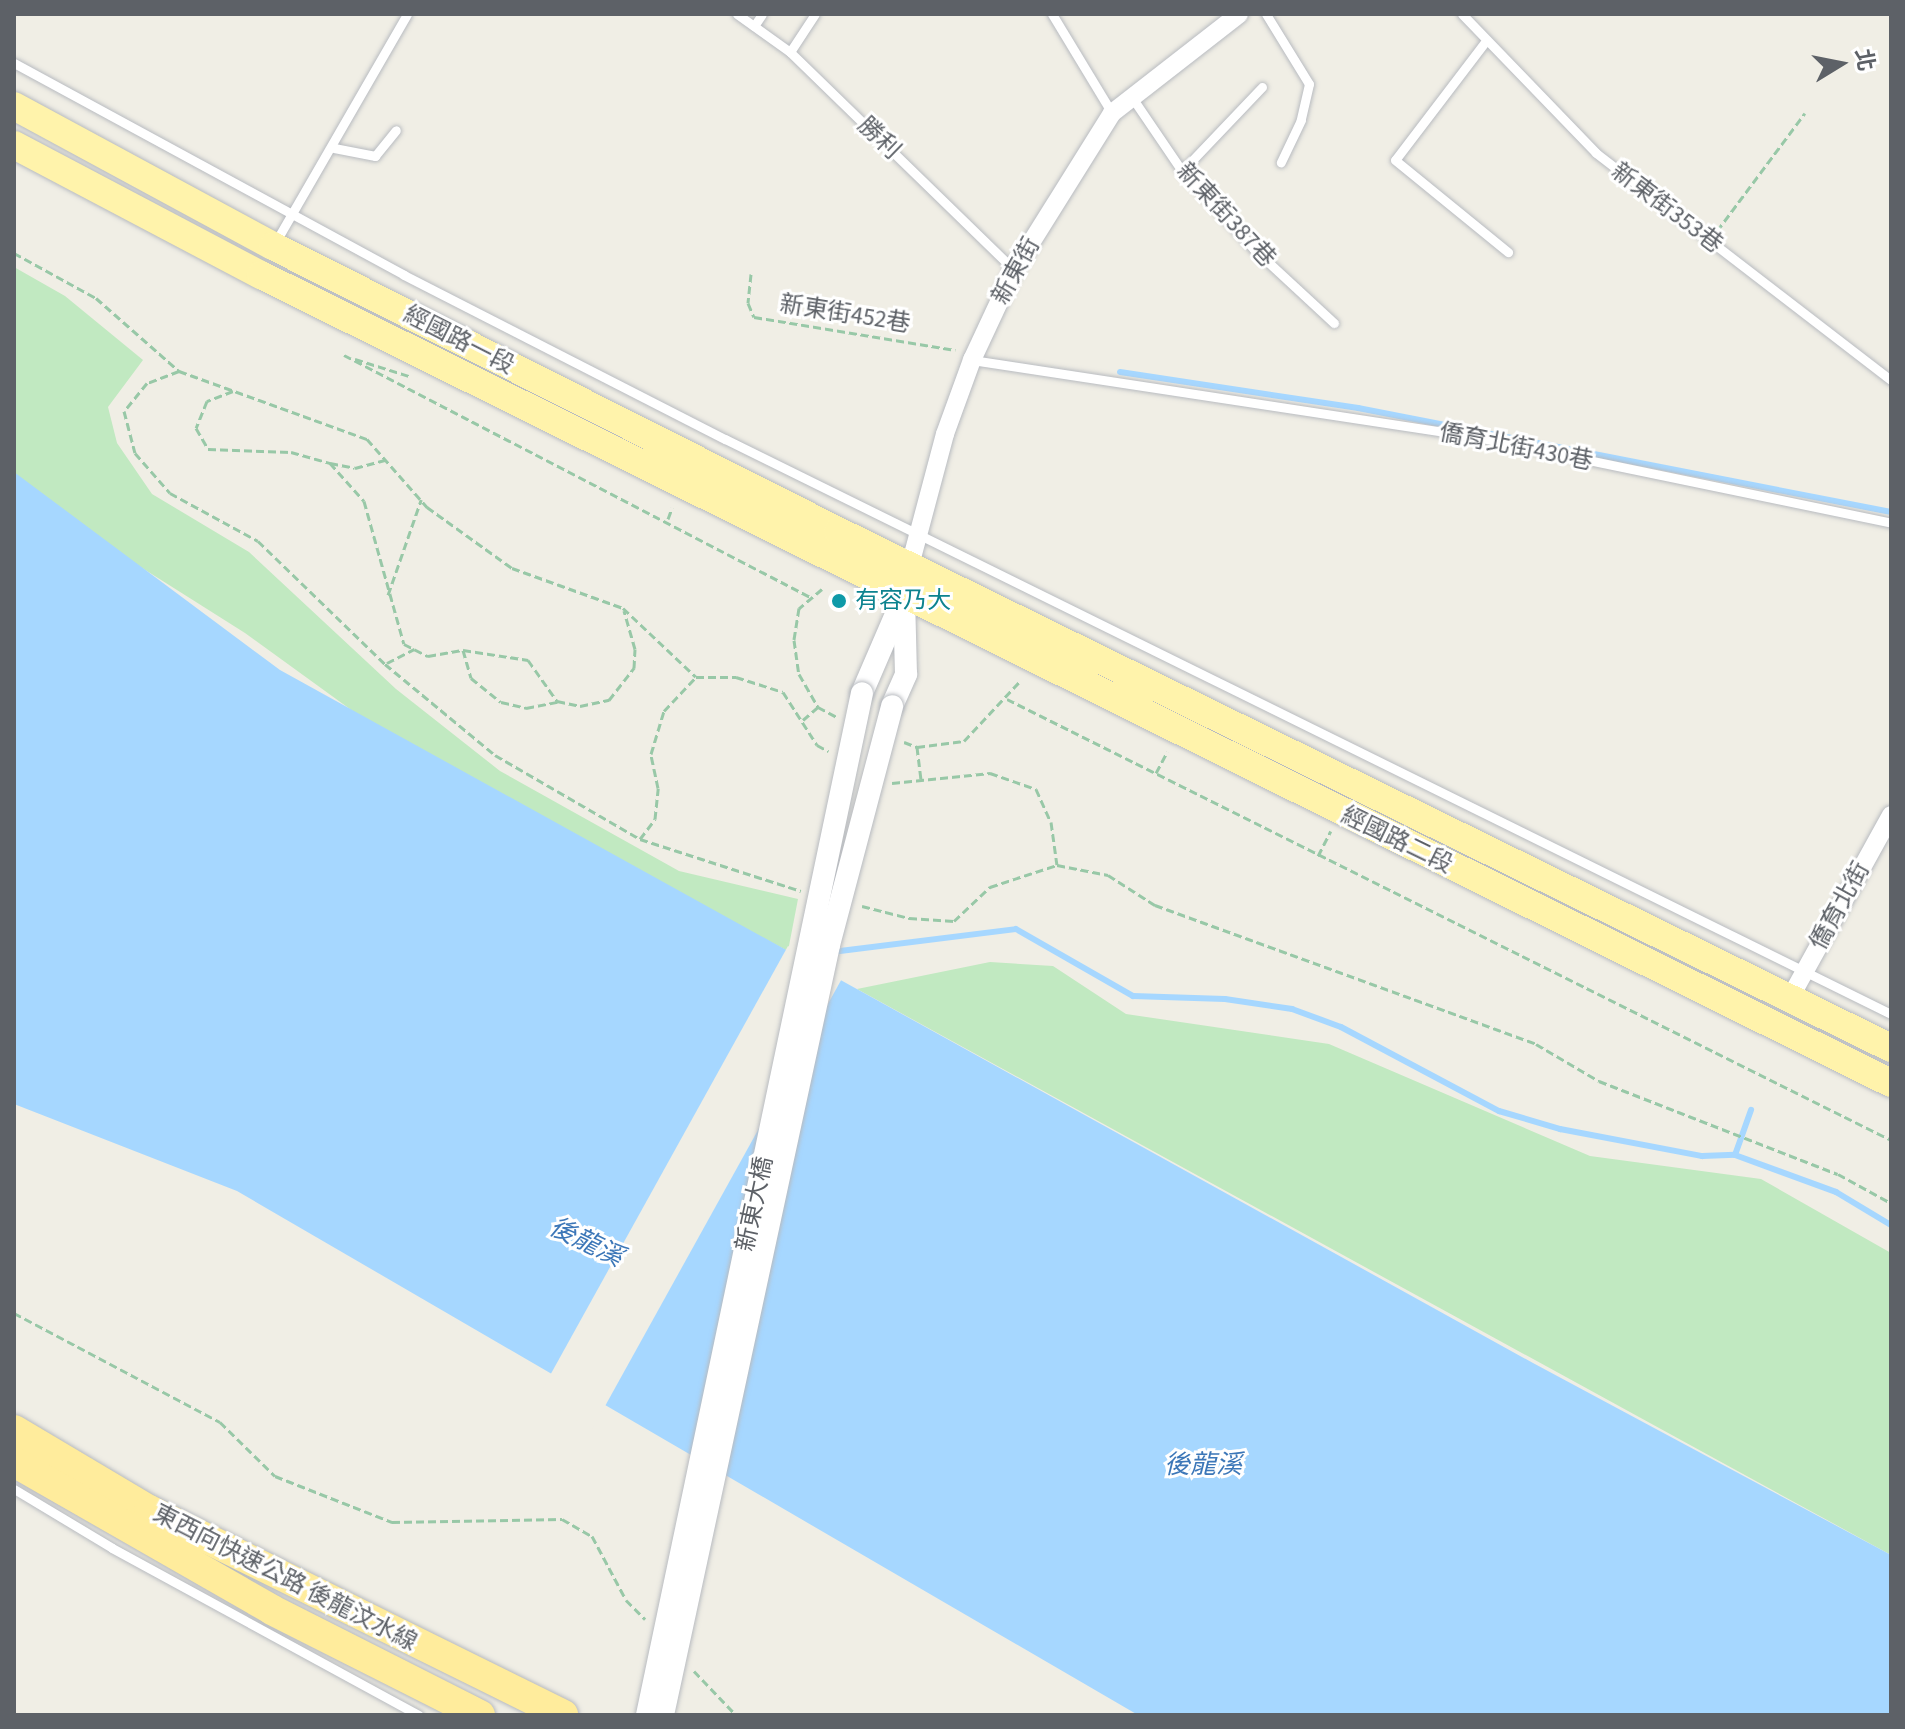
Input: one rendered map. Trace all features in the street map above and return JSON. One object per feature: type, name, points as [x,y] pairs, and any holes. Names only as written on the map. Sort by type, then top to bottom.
[{"type":"highway","name":"東西向快速公路 後龍汶水線","points":[[14,1430],[149,1510],[563,1715]]},
{"type":"highway","name":"東西向快速公路 後龍汶水線","points":[[14,1462],[272,1610],[480,1715]]},
{"type":"main road","name":"經國路一段","points":[[14,106],[273,246],[910,564]]},
{"type":"main road","name":"經國路一段","points":[[14,145],[261,275],[904,596]]},
{"type":"main road","name":"經國路二段","points":[[910,564],[1891,1048]]},
{"type":"main road","name":"經國路二段","points":[[904,596],[1891,1083]]},
{"type":"street","name":"新東街","points":[[904,596],[917,533],[973,356],[1014,270],[1112,113],[1239,14]]},
{"type":"street","name":"新東大橋","points":[[647,1715],[862,693],[904,596]]},
{"type":"street","name":"新東大橋","points":[[663,1715],[829,945],[892,706],[906,674],[904,596]]},
{"type":"street","name":"僑育北街","points":[[1790,998],[1891,815]]},
{"type":"lane","points":[[273,246],[334,148],[407,14]]},
{"type":"lane","name":"勝利","points":[[737,14],[790,52],[1014,270]]},
{"type":"lane","points":[[754,26],[762,14]]},
{"type":"lane","points":[[790,52],[815,14]]},
{"type":"lane","points":[[1052,14],[1112,113]]},
{"type":"lane","points":[[1266,14],[1309,84],[1301,120],[1281,162]]},
{"type":"lane","name":"新東街353巷","points":[[1462,14],[1485,42],[1596,153],[1891,380]]},
{"type":"lane","points":[[1485,42],[1395,160],[1508,252]]},
{"type":"lane","points":[[14,63],[290,215],[917,533],[1891,1014]]},
{"type":"lane","points":[[1182,171],[1262,87]]},
{"type":"lane","name":"新東街387巷","points":[[1131,96],[1182,171],[1254,249],[1334,323]]},
{"type":"lane","points":[[334,148],[375,156],[396,130]]},
{"type":"lane","name":"僑育北街430巷","points":[[973,356],[1139,387],[1477,437],[1891,523]]},
{"type":"lane","points":[[14,1489],[418,1715]]},
{"type":"path","points":[[1710,240],[1805,113]]},
{"type":"path","points":[[14,253],[96,298],[179,371],[367,439],[421,500],[512,568],[623,608],[696,677],[736,677],[783,692],[817,745],[830,752]]},
{"type":"path","name":"新東街452巷","points":[[751,274],[748,303],[754,317],[973,356]]},
{"type":"path","points":[[416,379],[344,355],[667,520],[810,597]]},
{"type":"path","points":[[179,371],[147,383],[124,411],[135,453],[170,493],[258,541],[385,664],[495,755],[640,839],[802,891]]},
{"type":"path","points":[[423,396],[430,383]]},
{"type":"path","points":[[233,391],[207,401],[196,428],[208,449],[291,452],[355,468],[386,460]]},
{"type":"path","points":[[330,463],[364,501],[404,644],[428,656],[463,650],[528,660],[557,701]]},
{"type":"path","points":[[388,595],[421,500]]},
{"type":"path","points":[[667,520],[672,508]]},
{"type":"path","points":[[463,650],[471,678],[501,702],[526,708],[557,701],[580,706],[609,700],[634,668],[635,649],[623,608]]},
{"type":"path","points":[[385,664],[397,653],[415,649]]},
{"type":"path","points":[[640,839],[655,819],[658,788],[651,754],[664,711],[696,677]]},
{"type":"path","points":[[1007,699],[1317,857],[1891,1140]]},
{"type":"path","points":[[802,721],[818,707]]},
{"type":"path","points":[[1155,774],[1171,745]]},
{"type":"path","points":[[917,747],[921,782]]},
{"type":"path","points":[[885,779],[898,786],[990,773],[1036,789],[1051,822],[1057,865]]},
{"type":"path","points":[[1317,857],[1331,831]]},
{"type":"path","points":[[848,903],[909,918],[954,921],[990,887],[1057,865],[1108,875],[1155,905],[1536,1044],[1599,1081],[1838,1174],[1891,1203]]},
{"type":"path","points":[[14,1313],[220,1422],[275,1476],[392,1522],[562,1519],[592,1536],[626,1600],[648,1623]]},
{"type":"path","points":[[692,1669],[736,1715]]},
{"type":"green space","points":[[14,267],[65,296],[143,360],[108,407],[117,443],[152,494],[249,552],[396,689],[500,771],[679,871],[798,899],[788,951],[412,754],[245,633],[14,487]]},
{"type":"green space","points":[[990,962],[1053,966],[1126,1014],[1329,1044],[1590,1156],[1761,1179],[1891,1253],[1891,1555],[857,989]]},
{"type":"water","name":"後龍溪","points":[[14,472],[280,670],[1533,1363],[1891,1555],[1891,1715],[1138,1715],[237,1191],[14,1104]]},
{"type":"pier","points":[[788,946],[843,977],[592,1429],[537,1398]]},
{"type":"waterway","points":[[1120,372],[1358,408],[1891,512]]},
{"type":"waterway","points":[[832,952],[1016,929],[1133,996],[1225,999],[1292,1009],[1341,1027],[1499,1111],[1560,1129],[1702,1156],[1735,1155],[1836,1192],[1891,1225]]},
{"type":"waterway","points":[[1735,1155],[1751,1110]]},
{"type":"place","name":"有容乃大","points":[[839,601]]}]
